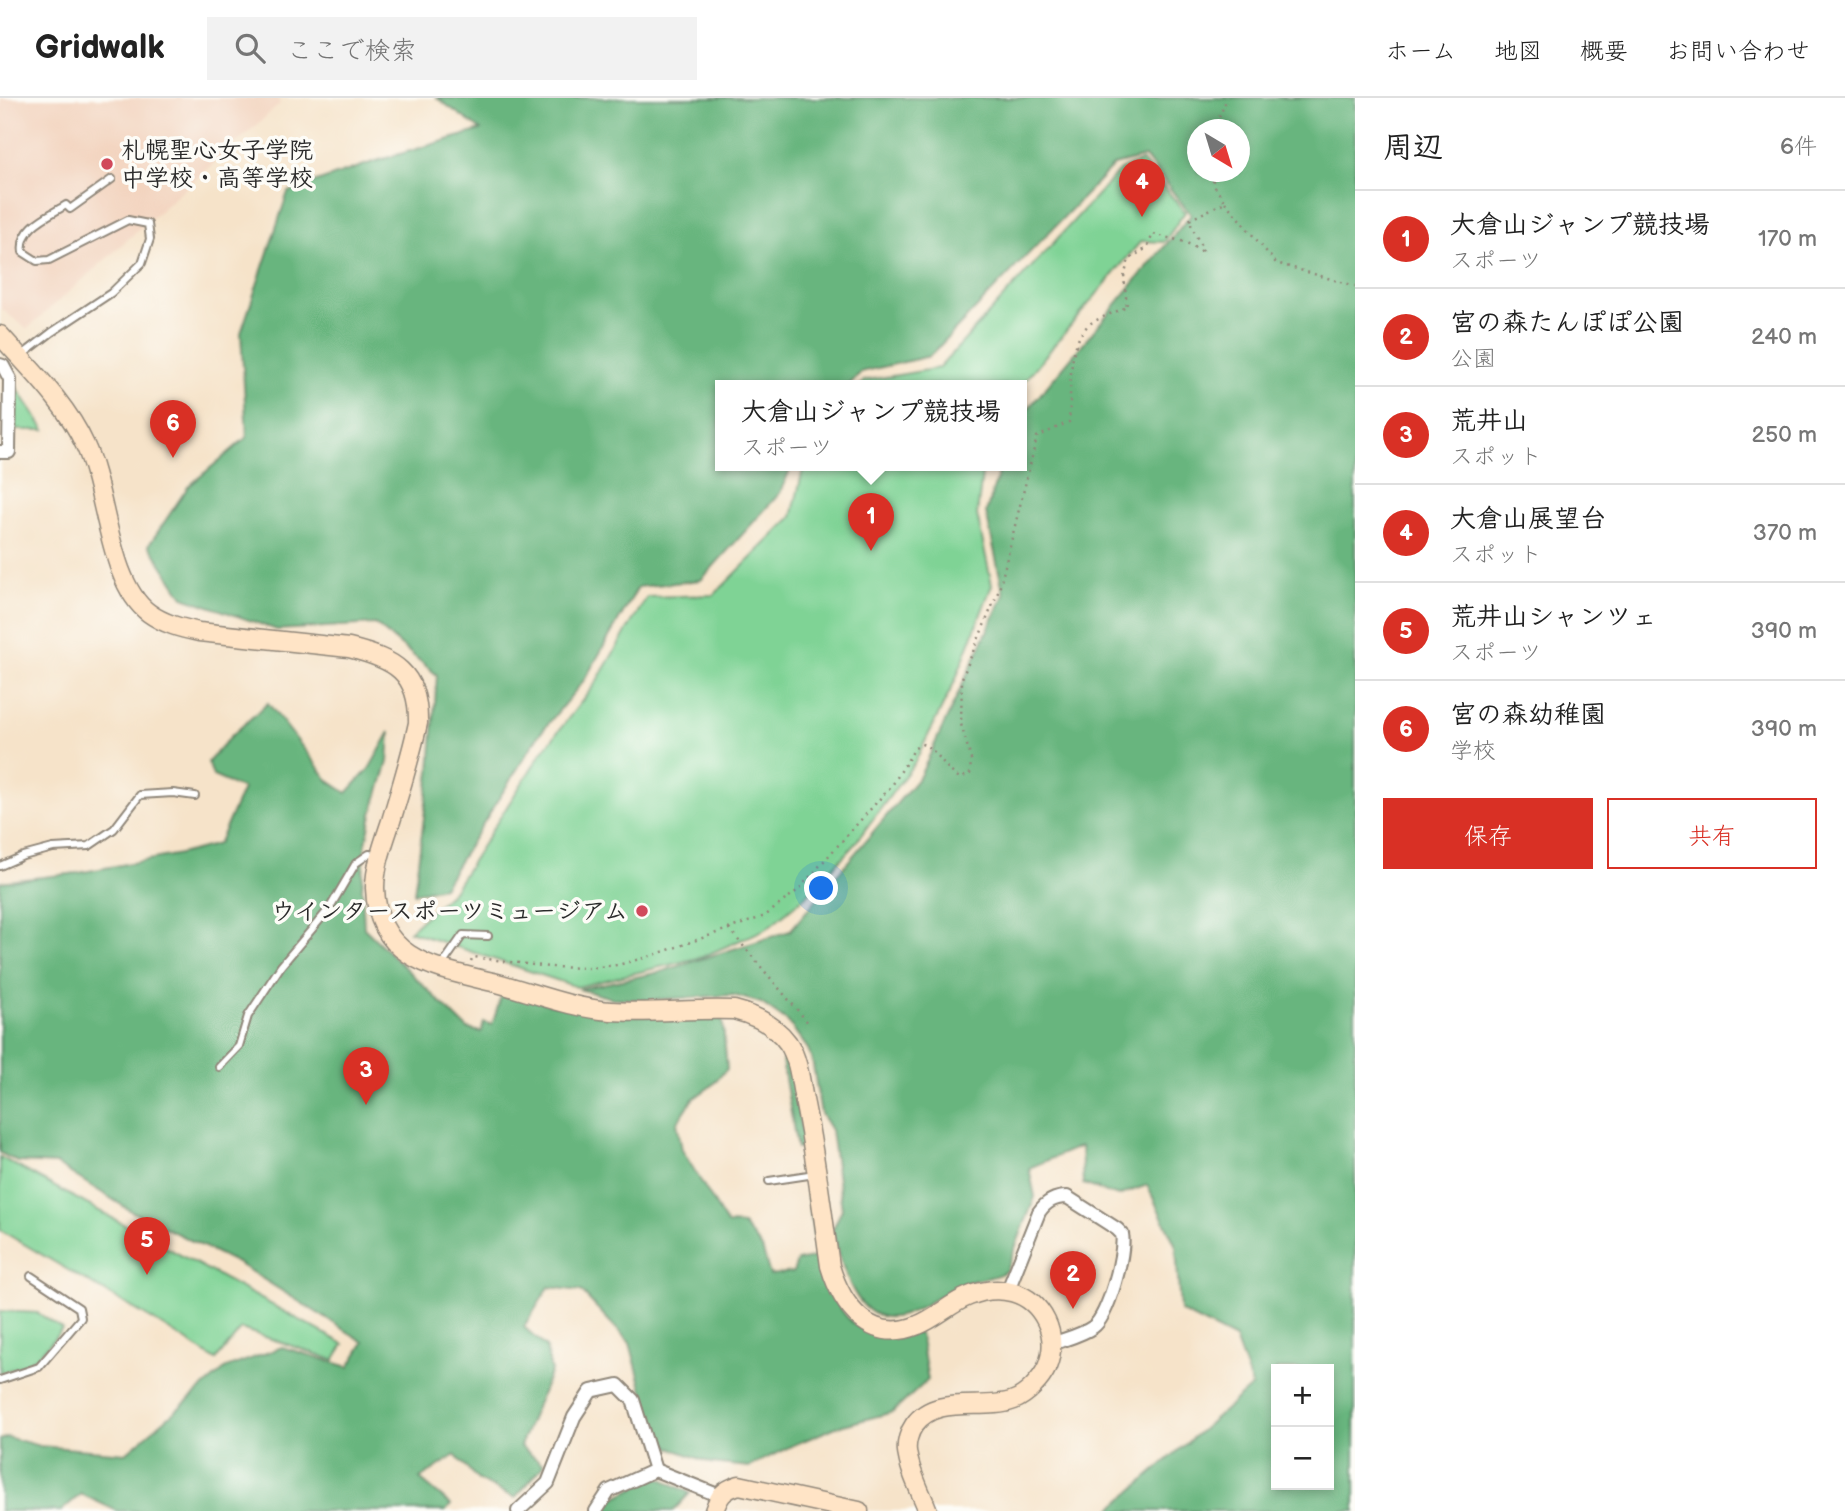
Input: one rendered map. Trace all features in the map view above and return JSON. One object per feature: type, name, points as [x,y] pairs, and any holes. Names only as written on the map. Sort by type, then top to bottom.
[{"type":"street","points":[[1,337],[70,415],[96,475],[118,564],[128,589],[148,612],[180,628],[199,632],[349,648],[370,653],[386,659],[409,679],[415,692],[418,723],[380,856],[375,886],[381,921],[388,935],[409,955],[439,970],[497,983],[550,1000],[609,1011],[713,1009],[750,1014],[778,1033],[789,1045],[800,1074],[831,1266],[836,1288],[853,1313],[866,1322],[889,1330],[917,1325],[967,1297],[986,1290],[1008,1290],[1024,1296],[1045,1319],[1052,1344],[1050,1359],[1044,1373],[1031,1388],[1013,1400],[946,1406],[927,1413],[915,1423],[907,1449],[928,1511]]},
{"type":"street","points":[[0,365],[10,379],[9,452],[0,452]]},
{"type":"street","points":[[1008,1290],[1039,1212],[1051,1200],[1067,1197],[1122,1234],[1121,1266],[1099,1321],[1091,1328],[1052,1344]]},
{"type":"street","points":[[518,1511],[548,1483],[574,1418],[591,1391],[618,1385],[634,1400],[655,1470],[717,1503],[728,1488],[739,1486],[859,1511]]},
{"type":"street","points":[[596,1511],[609,1491],[655,1470]]},
{"type":"lane","points":[[20,357],[111,293],[142,262],[150,239],[148,225],[128,220],[49,260],[37,261],[23,252],[21,243],[27,231],[66,205],[70,209],[112,178]]},
{"type":"lane","points":[[0,866],[53,848],[89,846],[114,829],[140,795],[173,793],[195,796]]},
{"type":"lane","points":[[219,1067],[239,1046],[248,1016],[281,966],[329,909],[356,863],[369,854],[380,856]]},
{"type":"lane","points":[[439,970],[463,935],[488,936]]},
{"type":"lane","points":[[769,1181],[817,1173]]},
{"type":"lane","points":[[0,1380],[38,1367],[81,1318],[79,1308],[31,1276]]},
{"type":"path","points":[[1218,119],[1227,98]]},
{"type":"path","points":[[1213,182],[1225,202],[1276,263],[1355,286]]},
{"type":"path","points":[[464,977],[472,957],[549,967],[587,968],[618,965],[651,957],[765,916],[797,890],[893,783],[915,748],[923,744],[937,751],[951,773],[960,778],[970,774],[971,759],[961,724],[962,678],[999,590],[1037,437],[1069,422],[1072,357],[1081,336],[1090,324],[1127,307],[1124,277],[1129,259],[1147,248],[1153,234],[1185,242],[1204,253],[1189,220],[1225,202]]},
{"type":"path","points":[[729,929],[810,1025]]},
{"type":"shaded area","name":"札幌聖心女子学院 中学校・高等学校","points":[[0,98],[277,98],[280,104],[27,329],[0,308]]},
{"type":"green space","points":[[437,98],[1355,98],[1355,1511],[1109,1511],[1252,1386],[1235,1339],[1180,1311],[1176,1246],[1147,1185],[1118,1196],[1083,1184],[1081,1146],[1029,1168],[1035,1197],[1006,1271],[960,1285],[903,1315],[887,1317],[873,1313],[853,1291],[832,1231],[842,1209],[831,1130],[821,1114],[808,1049],[788,1022],[761,1003],[733,995],[648,1000],[611,998],[579,989],[660,972],[790,931],[920,776],[1004,595],[986,512],[999,471],[1027,471],[1027,410],[1191,215],[1145,157],[1114,165],[930,356],[861,372],[854,380],[715,380],[715,471],[789,471],[780,493],[701,580],[638,587],[585,679],[538,736],[443,887],[414,893],[430,772],[437,675],[375,624],[277,630],[183,597],[149,545],[188,487],[247,437],[241,333],[288,192],[373,162],[481,130]]},
{"type":"green space","points":[[1142,161],[1185,212],[1164,242],[1141,241],[1025,380],[870,380],[939,368],[1120,170]]},
{"type":"green space","points":[[17,388],[45,430],[14,430]]},
{"type":"green space","points":[[803,471],[982,471],[977,515],[992,585],[955,681],[915,762],[853,846],[807,895],[766,929],[702,957],[577,987],[409,931],[453,891],[540,755],[595,684],[647,597],[714,595],[792,517]]},
{"type":"green space","points":[[268,703],[329,781],[347,793],[369,769],[390,732],[388,762],[365,848],[362,888],[364,928],[468,1029],[481,1032],[484,1022],[492,1025],[502,994],[604,1015],[722,1015],[727,1069],[711,1086],[693,1099],[677,1123],[682,1150],[727,1224],[743,1225],[762,1248],[770,1275],[793,1272],[797,1261],[817,1257],[807,1192],[813,1191],[826,1272],[842,1311],[855,1324],[871,1332],[920,1333],[928,1380],[893,1412],[836,1427],[749,1467],[711,1463],[670,1448],[651,1421],[630,1343],[581,1291],[549,1287],[524,1327],[546,1347],[551,1371],[520,1446],[544,1465],[515,1498],[478,1480],[455,1455],[420,1479],[451,1505],[446,1511],[117,1511],[81,1494],[61,1511],[0,1511],[0,1440],[7,1437],[40,1446],[126,1453],[226,1368],[282,1347],[349,1367],[364,1342],[237,1263],[133,1212],[56,1164],[18,1162],[0,1153],[0,882],[78,873],[218,844],[243,789],[213,776],[208,762],[231,736]]},
{"type":"green space","points":[[788,1057],[805,1149],[797,1149],[782,1061]]},
{"type":"green space","points":[[0,1157],[344,1344],[334,1360],[241,1329],[216,1360],[0,1230]]},
{"type":"green space","points":[[0,1311],[38,1313],[62,1329],[35,1357],[21,1366],[0,1373]]},
{"type":"green space","points":[[656,1476],[690,1493],[673,1511],[605,1511],[614,1498]]},
{"type":"place","name":"札幌聖心女子学院 中学校・高等学校","points":[[107,164]]},
{"type":"place","name":"大倉山展望台","points":[[1142,217]]},
{"type":"place","name":"宮の森幼稚園","points":[[173,458]]},
{"type":"place","name":"大倉山ジャンプ競技場","points":[[871,551]]},
{"type":"place","name":"ウインタースポーツミュージアム","points":[[642,911]]},
{"type":"place","name":"荒井山","points":[[366,1105]]},
{"type":"place","name":"荒井山シャンツェ","points":[[147,1275]]},
{"type":"place","name":"宮の森たんぽぽ公園","points":[[1073,1309]]}]
